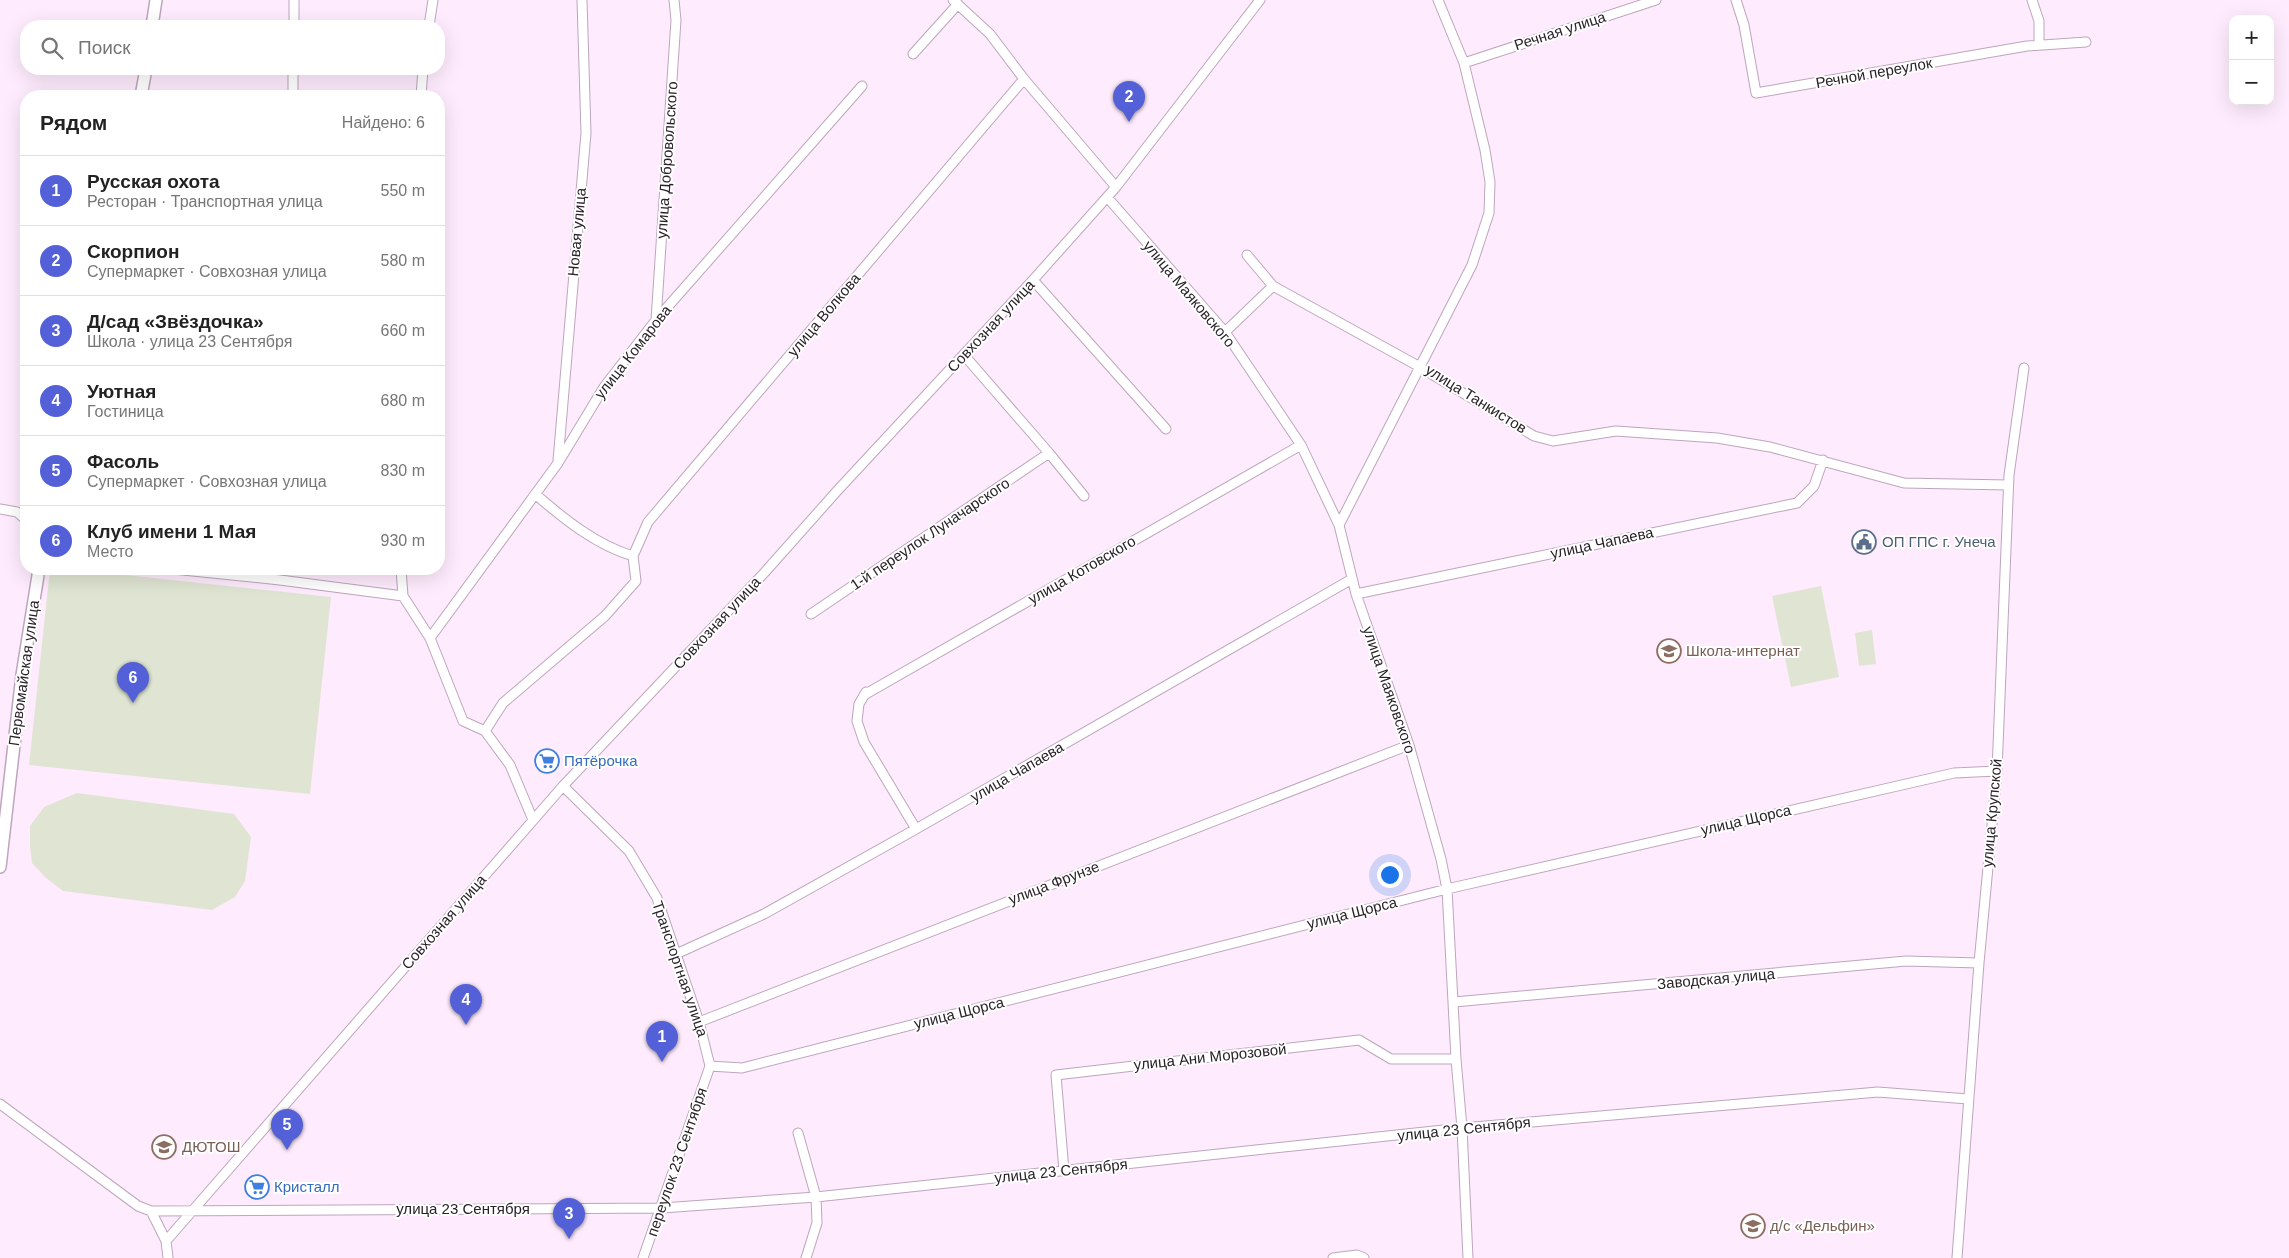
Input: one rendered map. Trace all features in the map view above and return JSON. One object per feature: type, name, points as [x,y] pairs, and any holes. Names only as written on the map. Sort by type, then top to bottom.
[{"type":"street","points":[[153,20],[156,0]]},
{"type":"street","points":[[294,0],[294,20]]},
{"type":"street","points":[[430,20],[433,0]]},
{"type":"street","name":"Новая улица","points":[[558,463],[586,133],[582,0]]},
{"type":"street","name":"улица Добровольского","points":[[656,320],[676,20],[674,0]]},
{"type":"street","name":"Совхозная улица","points":[[166,1241],[563,786],[765,572],[836,491],[1034,280],[1116,187],[1260,0]]},
{"type":"street","name":"улица Танкистов","points":[[1438,0],[1464,63],[1485,150],[1490,182],[1489,213],[1472,265],[1420,367],[1534,436],[1553,441],[1616,431],[1717,438],[1770,447],[1904,483],[2008,485]]},
{"type":"street","name":"Речная улица","points":[[1464,63],[1656,0]]},
{"type":"street","name":"Речной переулок","points":[[1736,0],[1744,25],[1756,93],[2039,45],[2086,42]]},
{"type":"street","points":[[2032,0],[2038,21],[2039,45]]},
{"type":"street","points":[[913,54],[955,2],[990,34],[1024,79],[1116,187]]},
{"type":"street","points":[[143,90],[145,75]]},
{"type":"street","points":[[293,75],[293,90]]},
{"type":"street","points":[[422,90],[423,75]]},
{"type":"street","name":"улица Волкова","points":[[633,556],[648,522],[1024,79]]},
{"type":"street","name":"улица Комарова","points":[[430,638],[558,463],[604,387],[656,320],[862,86]]},
{"type":"street","name":"улица Маяковского","points":[[1107,197],[1225,332],[1301,445],[1338,525],[1356,594],[1409,745],[1441,859],[1447,889],[1468,1258]]},
{"type":"street","points":[[1247,255],[1272,286],[1420,367],[1338,525]]},
{"type":"street","points":[[1034,280],[1166,429]]},
{"type":"street","points":[[1225,332],[1272,286]]},
{"type":"street","points":[[964,355],[1084,496]]},
{"type":"street","name":"улица Крупской","points":[[1957,1258],[1978,963],[1997,771],[2008,485],[2024,368]]},
{"type":"street","name":"улица Котовского","points":[[916,829],[864,742],[857,720],[859,704],[865,694],[1301,445]]},
{"type":"street","name":"1-й переулок Луначарского","points":[[810,614],[1049,453]]},
{"type":"street","name":"улица Чапаева","points":[[1356,594],[1798,502],[1814,486],[1823,460]]},
{"type":"street","points":[[485,731],[503,703],[605,616],[636,581],[633,556],[619,552],[564,520],[535,494]]},
{"type":"street","points":[[0,509],[17,512],[20,515]]},
{"type":"street","name":"Первомайская улица","points":[[0,867],[22,676],[38,575]]},
{"type":"street","points":[[231,575],[403,596]]},
{"type":"street","points":[[280,575],[280,580]]},
{"type":"street","points":[[401,575],[403,596],[430,638],[464,721],[485,731],[510,765],[533,820]]},
{"type":"street","name":"улица Чапаева","points":[[676,954],[764,914],[1352,579]]},
{"type":"street","name":"улица Фрунзе","points":[[699,1022],[1409,745]]},
{"type":"street","name":"улица Щорса","points":[[710,1066],[742,1068],[1447,889],[1954,773],[1997,771]]},
{"type":"street","name":"Транспортная улица","points":[[563,786],[629,851],[657,898],[699,1022],[710,1066]]},
{"type":"street","name":"Заводская улица","points":[[1454,1002],[1906,961],[1978,963]]},
{"type":"street","name":"улица Ани Морозовой","points":[[1064,1171],[1056,1074],[1359,1040],[1392,1060],[1456,1059]]},
{"type":"street","name":"переулок 23 Сентября","points":[[643,1258],[710,1066]]},
{"type":"street","name":"улица 23 Сентября","points":[[1,1106],[138,1206],[151,1211],[662,1208],[816,1197],[1462,1128],[1878,1092],[1968,1099]]},
{"type":"street","points":[[798,1133],[816,1197],[817,1223],[806,1258]]},
{"type":"street","points":[[151,1211],[166,1241],[168,1258]]},
{"type":"street","points":[[1333,1258],[1357,1255],[1364,1258]]},
{"type":"green space","points":[[49,575],[125,575],[331,597],[310,794],[29,765]]},
{"type":"green space","points":[[1821,586],[1839,677],[1791,687],[1772,596]]},
{"type":"green space","points":[[1872,630],[1876,664],[1859,666],[1855,633]]},
{"type":"green space","points":[[77,793],[234,814],[251,837],[245,881],[235,897],[212,910],[63,891],[45,877],[32,863],[30,826],[44,807]]},
{"type":"place","name":"Скорпион","points":[[1129,122]]},
{"type":"place","name":"ОП ГПС г. Унеча","points":[[1864,542]]},
{"type":"place","name":"Школа-интернат","points":[[1669,651]]},
{"type":"place","name":"Клуб имени 1 Мая","points":[[133,703]]},
{"type":"place","name":"Пятёрочка","points":[[547,761]]},
{"type":"place","name":"Уютная","points":[[466,1025]]},
{"type":"place","name":"Русская охота","points":[[662,1062]]},
{"type":"place","name":"ДЮТОШ","points":[[164,1147]]},
{"type":"place","name":"Фасоль","points":[[287,1150]]},
{"type":"place","name":"Кристалл","points":[[257,1187]]},
{"type":"place","name":"д/с «Дельфин»","points":[[1753,1226]]},
{"type":"place","name":"Д/сад «Звёздочка»","points":[[569,1239]]}]
